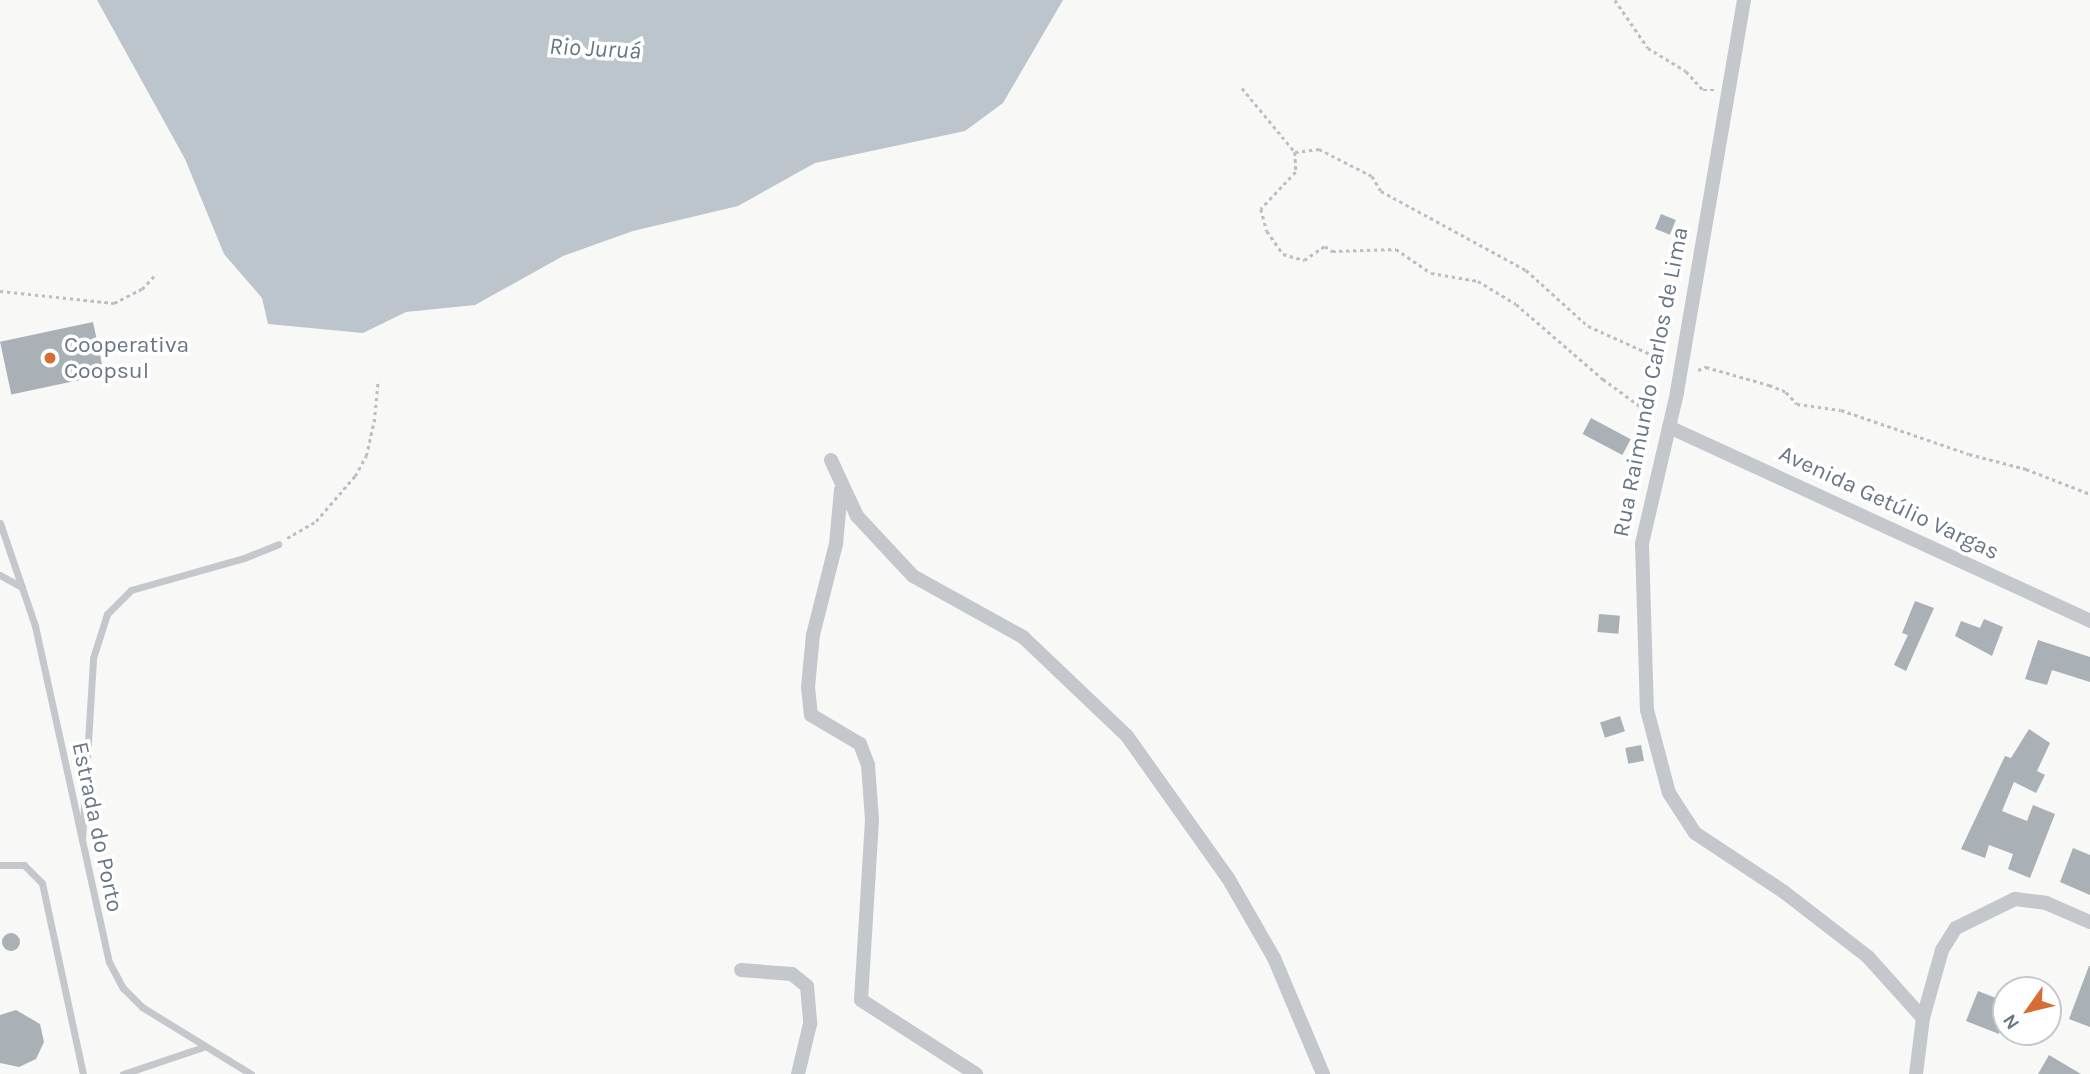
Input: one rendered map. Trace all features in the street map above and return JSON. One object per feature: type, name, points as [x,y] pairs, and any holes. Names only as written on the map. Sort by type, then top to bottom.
[{"type":"street","name":"Rua Raimundo Carlos de Lima","points":[[1744,0],[1670,427],[1643,544],[1647,710],[1669,793],[1696,833],[1859,950],[1923,1018]]},
{"type":"street","name":"Avenida Getúlio Vargas","points":[[1670,427],[2090,621]]},
{"type":"street","points":[[831,460],[841,490],[857,516],[913,576],[1023,637],[1127,736],[1234,890],[1274,958],[1323,1074]]},
{"type":"street","points":[[841,490],[836,544],[813,635],[808,687],[811,715],[860,744],[868,765],[872,820],[861,1000],[976,1074]]},
{"type":"street","points":[[1916,1074],[1923,1018],[1948,936],[1972,917],[2015,899],[2046,903],[2090,922]]},
{"type":"street","points":[[741,970],[792,974],[807,986],[810,1024],[798,1074]]},
{"type":"lane","name":"Estrada do Porto","points":[[0,523],[22,587],[109,962],[123,988],[142,1007],[203,1047],[251,1074]]},
{"type":"lane","points":[[82,847],[93,658],[107,614],[131,590],[244,558],[278,544]]},
{"type":"lane","points":[[0,575],[22,587]]},
{"type":"lane","points":[[0,865],[24,866],[42,883],[83,1074]]},
{"type":"lane","points":[[123,1074],[203,1047]]},
{"type":"path","points":[[1615,0],[1648,48],[1686,71],[1703,90],[1727,91]]},
{"type":"path","points":[[1242,88],[1296,152],[1296,172],[1261,209],[1267,231],[1283,254],[1304,260],[1325,246],[1332,251],[1396,249],[1431,273],[1478,281],[1516,304],[1603,379],[1670,427]]},
{"type":"path","points":[[1296,152],[1319,149],[1372,176],[1381,191],[1526,271],[1588,326],[1680,369],[1692,372],[1706,367],[1769,385],[1786,392],[1797,404],[1841,410],[1969,454],[2026,469],[2090,494]]},
{"type":"path","points":[[0,291],[114,303],[142,289],[156,274]]},
{"type":"path","points":[[278,544],[316,521],[355,476],[366,456],[374,422],[378,380]]},
{"type":"water","name":"Rio Juruá","points":[[97,0],[1063,0],[1003,103],[965,131],[815,163],[738,206],[633,231],[563,256],[475,305],[406,312],[363,333],[268,324],[262,298],[224,254],[185,159]]},
{"type":"building","points":[[1661,214],[1676,220],[1670,235],[1655,229]]},
{"type":"building","name":"Cooperativa Coopsul","points":[[93,322],[104,375],[11,395],[0,342]]},
{"type":"building","points":[[1591,418],[1631,439],[1622,455],[1583,434]]},
{"type":"building","points":[[1915,601],[1934,608],[1906,671],[1894,665],[1908,635],[1902,633]]},
{"type":"building","points":[[1599,614],[1620,616],[1618,634],[1597,632]]},
{"type":"building","points":[[1984,619],[2003,627],[1992,656],[1955,636],[1961,621],[1980,628]]},
{"type":"building","points":[[2038,640],[2090,657],[2090,682],[2052,670],[2047,685],[2025,679]]},
{"type":"building","points":[[1620,716],[1625,731],[1605,738],[1600,722]]},
{"type":"building","points":[[2029,729],[2050,743],[2037,771],[2045,775],[2036,793],[2014,782],[2002,811],[2027,821],[2033,805],[2055,814],[2030,878],[2008,869],[2013,854],[1989,845],[1985,858],[1961,849],[2005,756],[2011,758]]},
{"type":"building","points":[[1641,745],[1644,761],[1628,764],[1625,748]]},
{"type":"building","points":[[2073,848],[2090,855],[2090,895],[2060,882]]},
{"type":"building","points":[[7,933],[15,933],[20,942],[18,949],[7,951],[2,946],[2,938]]},
{"type":"building","points":[[2090,966],[2090,1027],[2069,1019]]},
{"type":"building","points":[[1978,991],[1992,996],[1992,1031],[1966,1021]]},
{"type":"building","points":[[16,1010],[40,1024],[44,1042],[36,1059],[19,1067],[0,1063],[0,1015]]},
{"type":"building","points":[[2049,1055],[2081,1074],[2038,1074]]},
{"type":"place","name":"Cooperativa Coopsul","points":[[50,358]]}]
